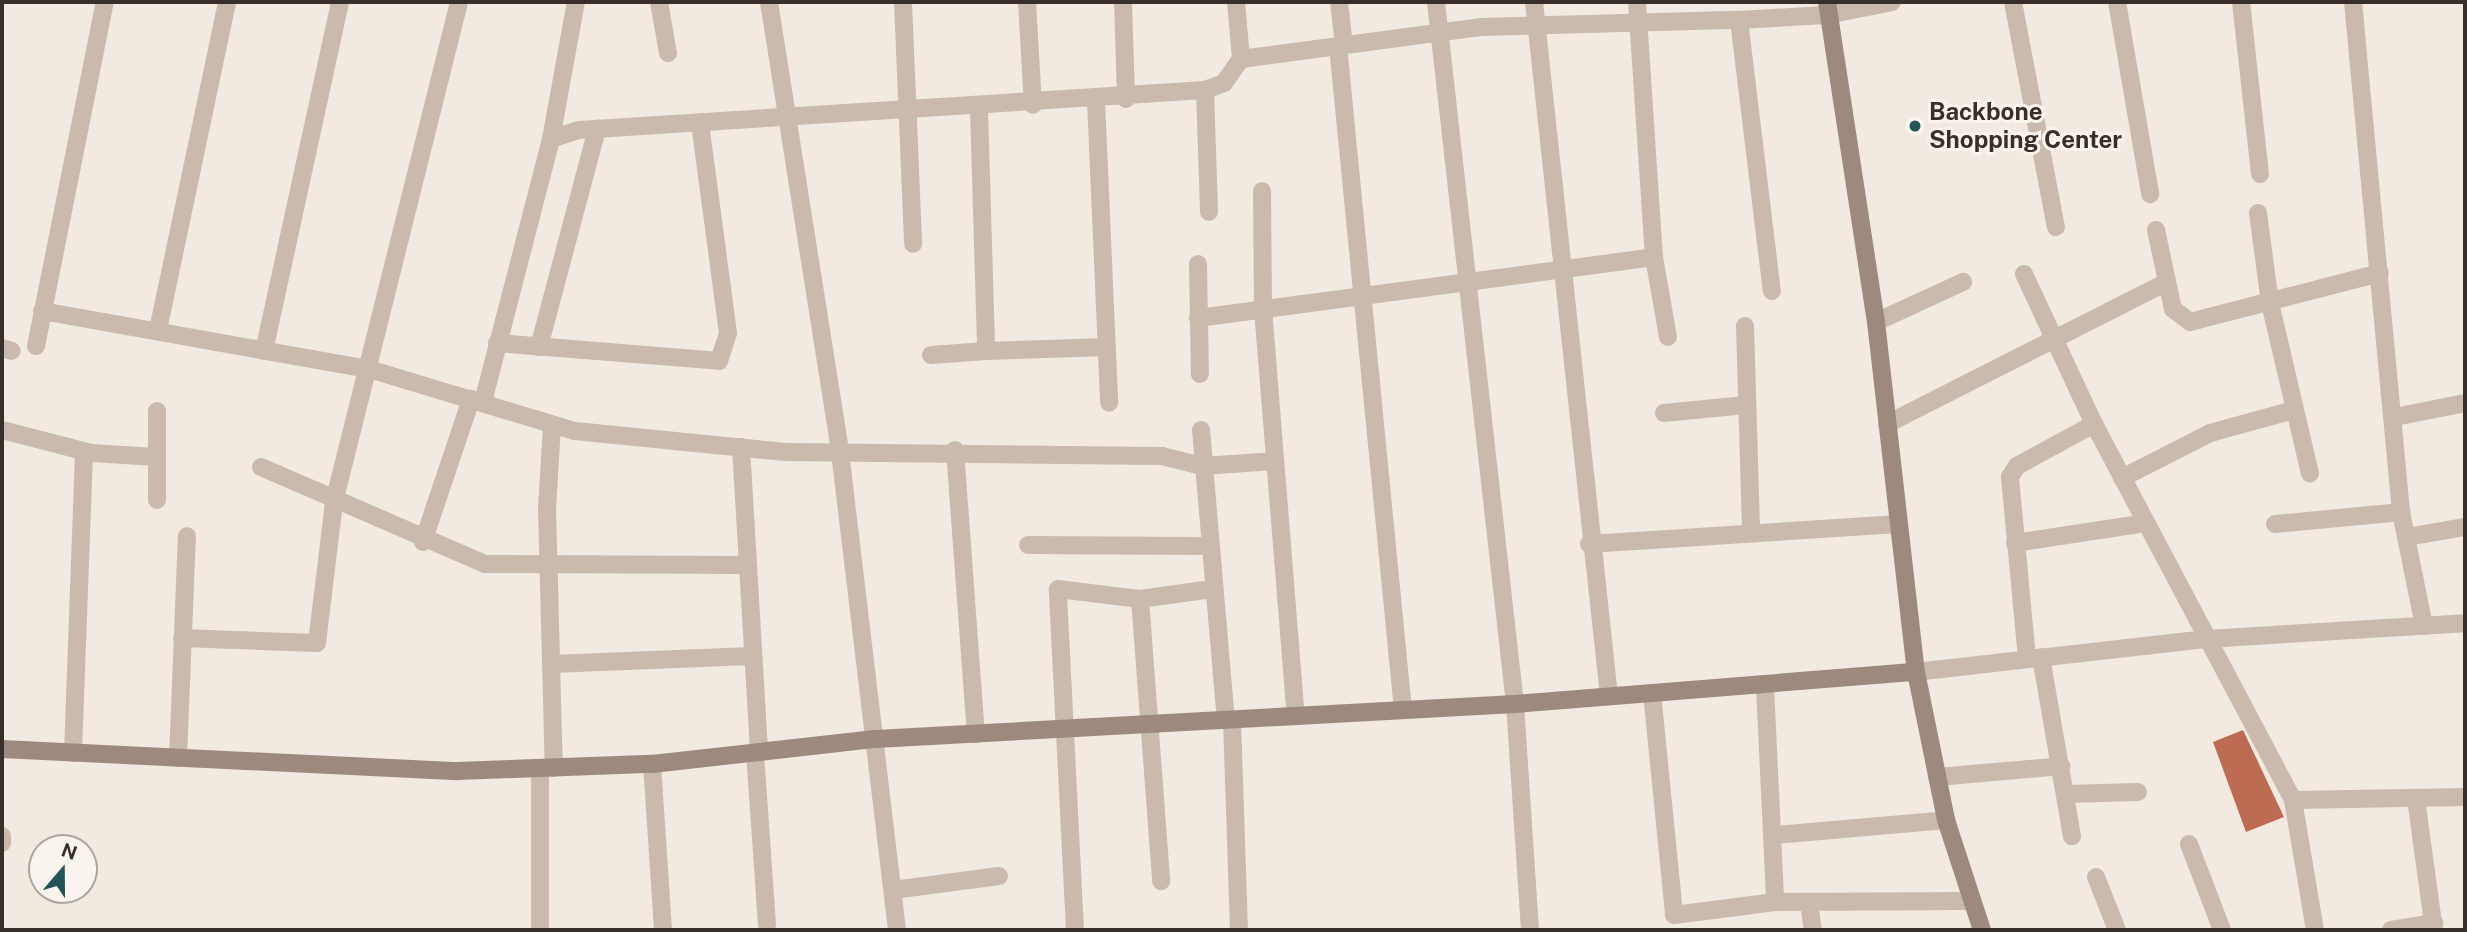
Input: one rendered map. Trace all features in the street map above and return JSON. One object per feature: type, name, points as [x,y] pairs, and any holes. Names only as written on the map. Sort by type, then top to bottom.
[{"type":"street","points":[[36,346],[105,2]]},
{"type":"street","points":[[158,330],[227,2]]},
{"type":"street","points":[[264,351],[340,2]]},
{"type":"street","points":[[182,638],[317,643],[334,502],[459,2]]},
{"type":"street","points":[[422,542],[498,343],[551,139],[576,2]]},
{"type":"street","points":[[659,2],[668,53]]},
{"type":"street","points":[[769,2],[840,452],[897,930]]},
{"type":"street","points":[[903,2],[911,111],[913,244]]},
{"type":"street","points":[[1027,2],[1033,105]]},
{"type":"street","points":[[1124,2],[1126,99]]},
{"type":"street","points":[[551,139],[597,129],[979,109],[1126,99],[1205,90],[1224,83],[1241,59],[1236,2]]},
{"type":"street","points":[[1339,2],[1403,710]]},
{"type":"street","points":[[1436,2],[1463,281],[1515,704],[1530,930]]},
{"type":"street","points":[[1534,2],[1589,544],[1609,696]]},
{"type":"street","points":[[1637,2],[1654,257],[1668,337]]},
{"type":"street","points":[[1241,59],[1535,23],[1638,21],[1892,2]]},
{"type":"street","points":[[2013,2],[2056,227]]},
{"type":"street","points":[[2117,2],[2150,194]]},
{"type":"street","points":[[2241,2],[2260,174]]},
{"type":"street","points":[[2353,2],[2395,417],[2401,512],[2424,625]]},
{"type":"street","points":[[1827,8],[1876,322],[1916,672],[1946,820],[1982,930]]},
{"type":"street","points":[[1744,14],[1772,291]]},
{"type":"street","points":[[1205,90],[1209,212]]},
{"type":"street","points":[[1096,101],[1109,402]]},
{"type":"street","points":[[979,109],[986,351]]},
{"type":"street","points":[[498,343],[719,361],[728,333],[700,124]]},
{"type":"street","points":[[539,347],[597,129]]},
{"type":"street","points":[[1262,191],[1263,309],[1296,716]]},
{"type":"street","points":[[2258,213],[2270,303],[2310,473]]},
{"type":"street","points":[[2157,230],[2173,309],[2190,322],[2380,273]]},
{"type":"street","points":[[1199,318],[1654,257]]},
{"type":"street","points":[[1198,264],[1200,374]]},
{"type":"street","points":[[2024,274],[2094,424],[2294,800],[2315,930]]},
{"type":"street","points":[[1876,322],[1963,282]]},
{"type":"street","points":[[1887,424],[2167,282]]},
{"type":"street","points":[[42,311],[369,369],[552,425],[741,447],[840,452],[955,450],[1162,456],[1202,466],[1275,461]]},
{"type":"street","points":[[1745,326],[1751,531]]},
{"type":"street","points":[[931,355],[1107,347]]},
{"type":"street","points":[[2395,417],[2465,403]]},
{"type":"street","points":[[1664,413],[1746,405]]},
{"type":"street","points":[[2122,478],[2210,433],[2294,410]]},
{"type":"street","points":[[157,411],[158,500]]},
{"type":"street","points":[[2073,836],[2062,766],[2034,658],[2015,543],[2012,471],[2094,424]]},
{"type":"street","points":[[540,930],[552,663],[552,425]]},
{"type":"street","points":[[2,430],[83,451],[156,457]]},
{"type":"street","points":[[1201,430],[1212,589],[1229,720],[1239,930]]},
{"type":"street","points":[[741,447],[745,565],[767,925]]},
{"type":"street","points":[[955,450],[976,734]]},
{"type":"street","points":[[72,753],[83,451]]},
{"type":"street","points":[[261,467],[422,542],[485,564],[550,568],[745,565]]},
{"type":"street","points":[[2275,524],[2401,512]]},
{"type":"street","points":[[2015,543],[2145,523]]},
{"type":"street","points":[[1589,544],[1751,531],[1898,524]]},
{"type":"street","points":[[2407,537],[2465,527]]},
{"type":"street","points":[[178,758],[187,536]]},
{"type":"street","points":[[1028,545],[1208,546]]},
{"type":"street","points":[[1075,930],[1068,729],[1058,589],[1140,599],[1212,589]]},
{"type":"street","points":[[1140,599],[1154,724],[1161,881]]},
{"type":"street","points":[[2,749],[457,771],[652,764],[876,739],[1515,704],[1765,686],[2206,639],[2465,623]]},
{"type":"street","points":[[552,663],[751,656]]},
{"type":"street","points":[[1765,686],[1776,835],[1775,902]]},
{"type":"street","points":[[1652,693],[1674,915],[1775,902],[1971,901]]},
{"type":"street","points":[[652,764],[663,930]]},
{"type":"street","points":[[1937,777],[2062,766]]},
{"type":"street","points":[[2066,794],[2138,792]]},
{"type":"street","points":[[2294,800],[2465,797]]},
{"type":"street","points":[[2390,930],[2434,927],[2416,799]]},
{"type":"street","points":[[1776,835],[1946,820]]},
{"type":"street","points":[[2,836],[2,843]]},
{"type":"street","points":[[2189,844],[2222,930]]},
{"type":"street","points":[[892,890],[999,876]]},
{"type":"street","points":[[2096,877],[2117,930]]},
{"type":"street","points":[[1809,903],[1813,930]]},
{"type":"building","points":[[2243,730],[2284,817],[2246,832],[2213,742]]},
{"type":"place","name":"Backbone Shopping Center","points":[[1915,126]]}]
